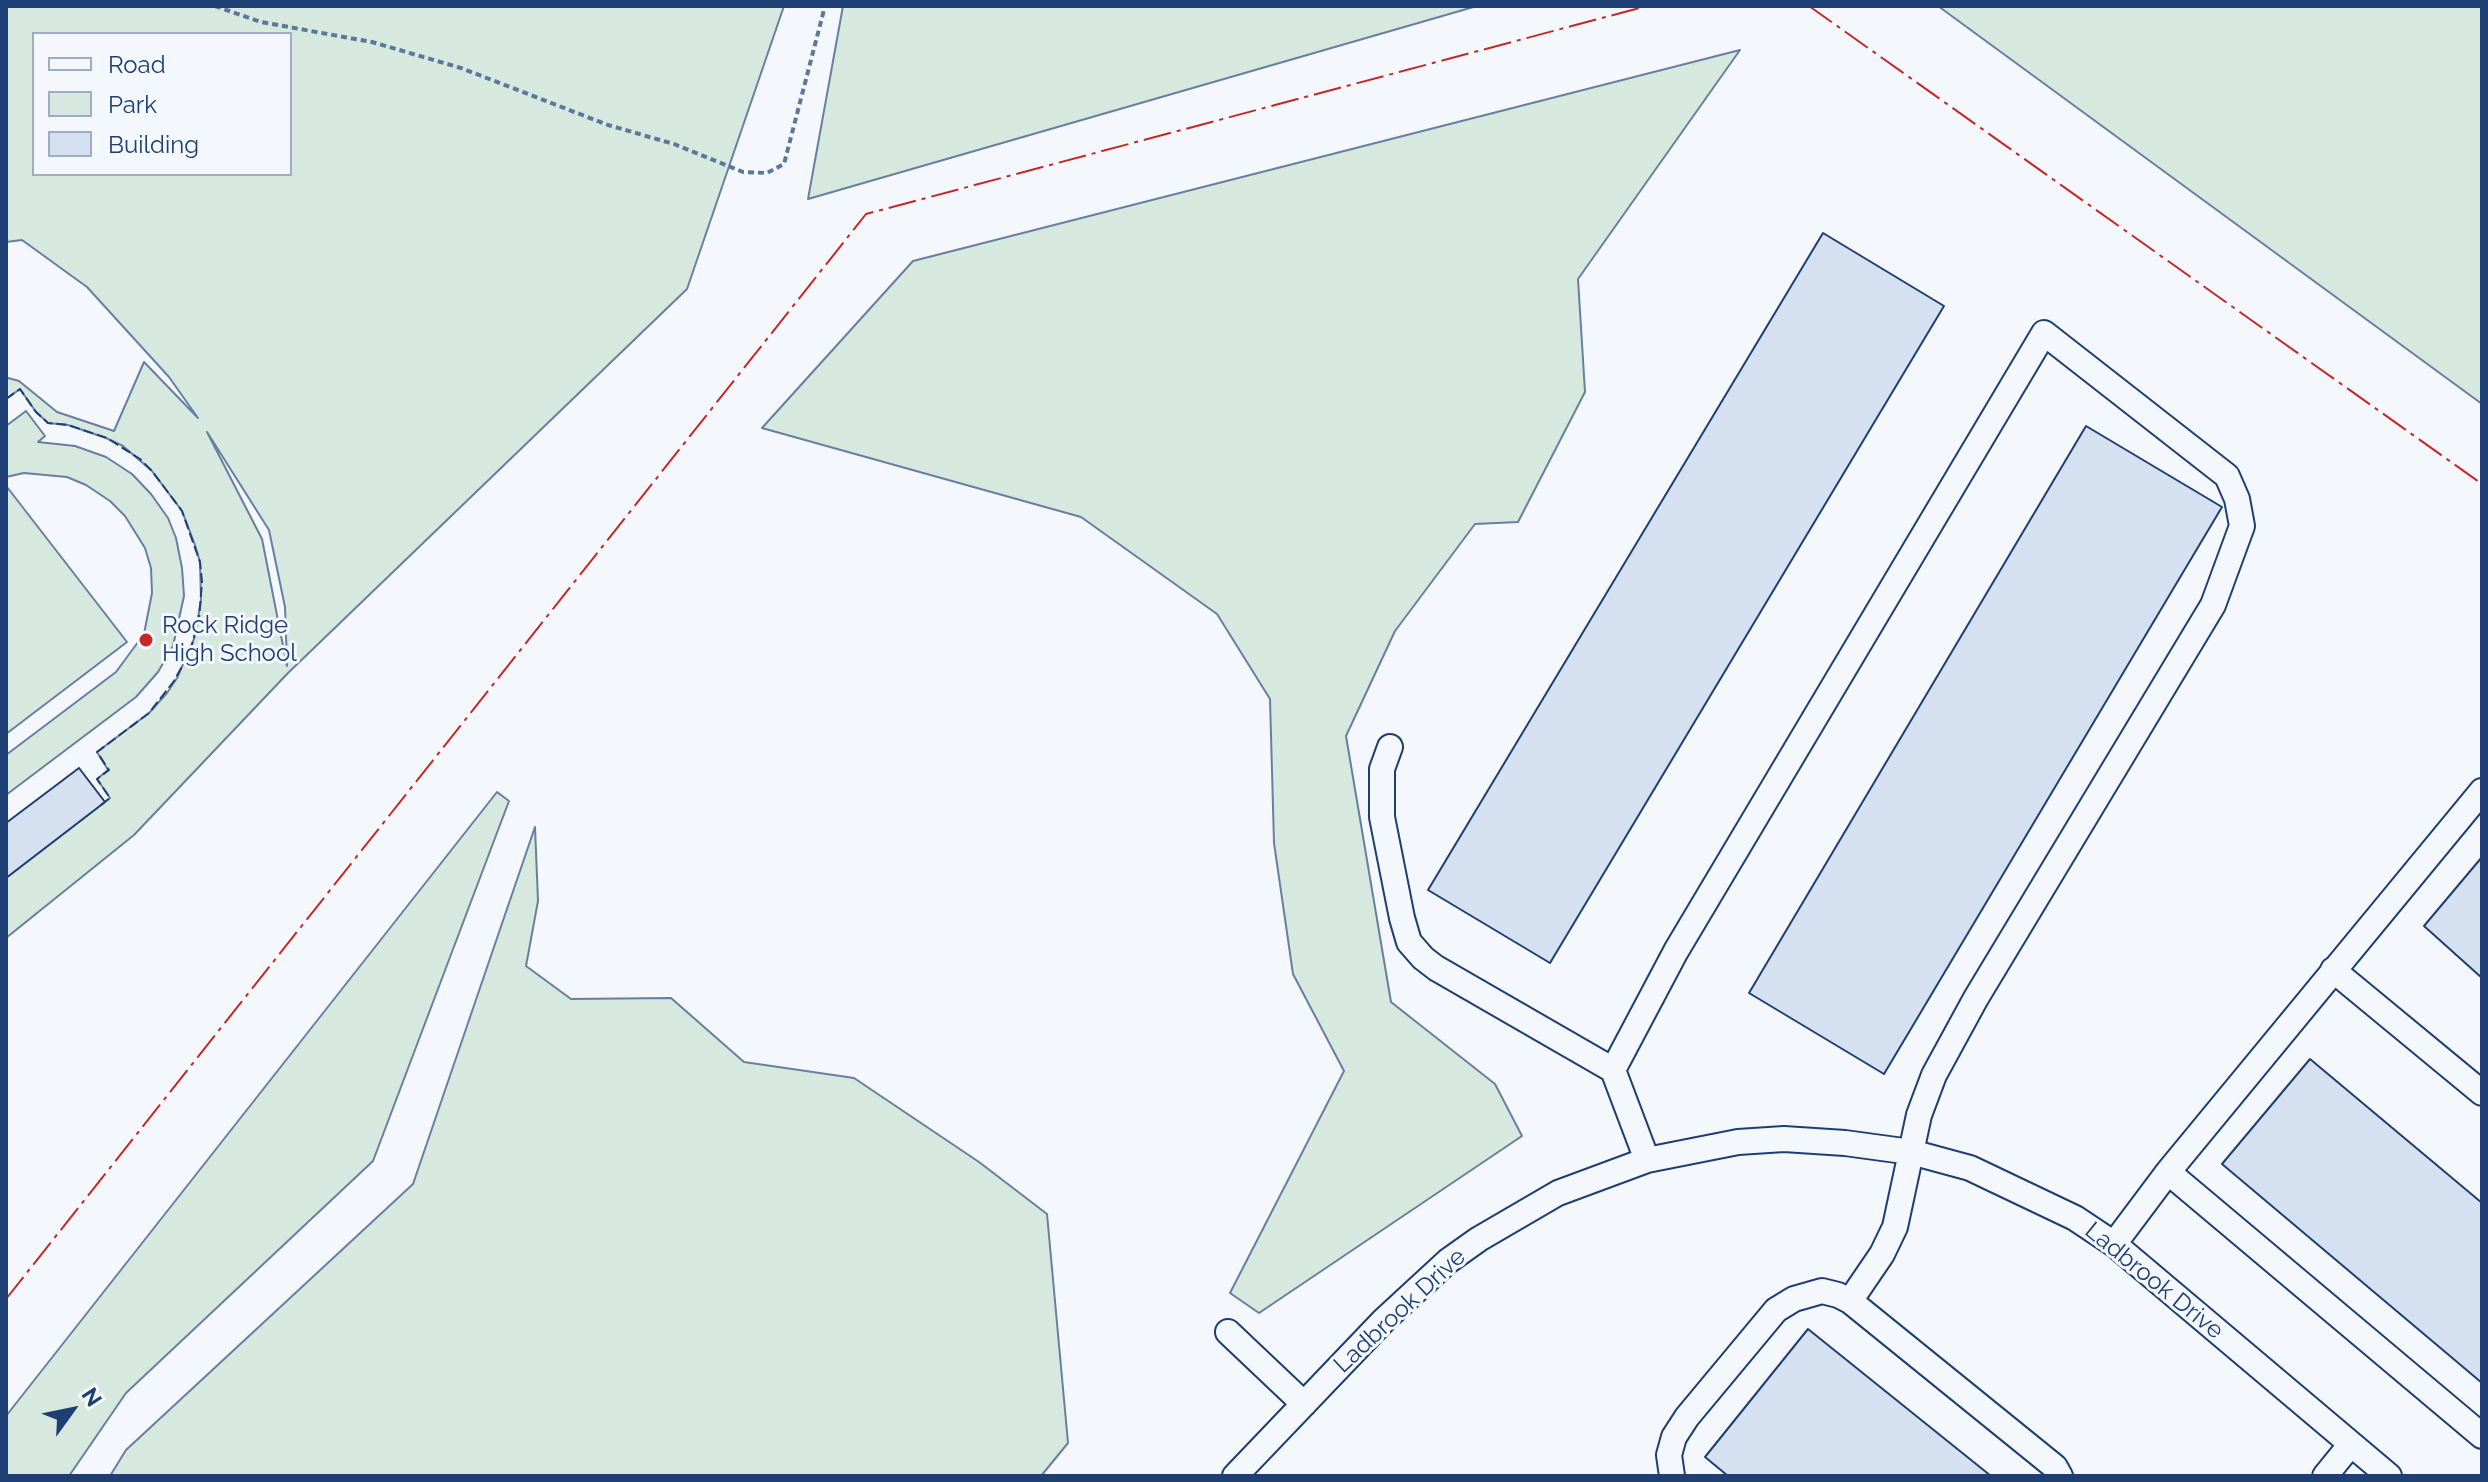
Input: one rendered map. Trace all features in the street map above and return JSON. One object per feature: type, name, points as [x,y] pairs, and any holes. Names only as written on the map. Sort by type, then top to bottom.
[{"type":"street","points":[[1613,1070],[1684,938],[2044,333],[2227,476],[2237,499],[2242,526],[2213,605],[1976,998],[1934,1075],[1919,1115],[1895,1227],[1882,1254],[1850,1301]]},
{"type":"street","points":[[1390,747],[1382,769],[1382,817],[1409,942],[1436,968],[1613,1070],[1647,1160]]},
{"type":"street","points":[[2114,1244],[2168,1172],[2482,791]]},
{"type":"street","points":[[2333,970],[2482,1093]]},
{"type":"street","name":"Ladbrook Drive","points":[[1235,1476],[1384,1320],[1448,1261],[1479,1239],[1558,1193],[1647,1160],[1738,1142],[1784,1139],[1911,1152],[1970,1168],[2075,1218],[2114,1244],[2389,1476]]},
{"type":"street","points":[[2168,1172],[2482,1436]]},
{"type":"street","points":[[1672,1476],[1669,1455],[1680,1427],[1776,1310],[1794,1299],[1822,1291],[1850,1301],[2055,1467],[2060,1476]]},
{"type":"street","points":[[1228,1332],[1304,1404]]},
{"type":"street","points":[[2325,1476],[2351,1444]]},
{"type":"path","points":[[215,6],[261,22],[372,42],[461,68],[608,125],[674,144],[743,172],[767,173],[784,164],[825,6]]},
{"type":"green space","points":[[6,6],[784,6],[687,289],[288,673],[134,835],[6,938],[6,878],[110,798],[97,779],[108,770],[97,752],[149,713],[167,693],[194,639],[201,601],[200,562],[195,545],[182,511],[152,471],[123,446],[106,438],[68,425],[48,423],[20,389],[6,399],[8,378],[19,381],[57,412],[114,431],[144,362],[198,418],[169,377],[87,287],[22,240],[6,242]],"holes":[[[207,432],[269,530],[285,607],[287,666],[262,539]]]},
{"type":"green space","points":[[843,6],[1477,6],[808,199]]},
{"type":"green space","points":[[1938,6],[2482,6],[2482,404]]},
{"type":"green space","points":[[1740,50],[1578,279],[1585,392],[1518,522],[1475,524],[1395,631],[1346,736],[1391,1002],[1495,1084],[1522,1136],[1259,1313],[1230,1293],[1344,1071],[1293,974],[1274,843],[1270,699],[1217,614],[1081,517],[762,428],[913,261]]},
{"type":"green space","points":[[26,411],[45,436],[38,442],[75,446],[106,457],[132,474],[151,494],[168,518],[176,538],[184,596],[173,646],[158,672],[136,697],[6,795],[6,755],[116,672],[144,634],[152,593],[151,568],[145,548],[125,516],[110,501],[67,477],[24,473],[6,477],[6,426]]},
{"type":"green space","points":[[6,489],[127,642],[6,734]]},
{"type":"green space","points":[[497,792],[509,801],[373,1161],[126,1393],[69,1476],[6,1476],[6,1416]]},
{"type":"green space","points":[[535,827],[538,901],[526,966],[571,999],[671,998],[744,1062],[854,1078],[979,1162],[1047,1214],[1068,1443],[1041,1476],[110,1476],[126,1450],[413,1184]]},
{"type":"building","points":[[1823,233],[1944,306],[1550,963],[1428,890]]},
{"type":"building","points":[[2086,426],[2222,507],[1884,1074],[1749,993]]},
{"type":"building","points":[[79,768],[105,802],[6,878],[6,823]]},
{"type":"building","points":[[2482,857],[2482,978],[2424,926]]},
{"type":"building","points":[[2310,1059],[2482,1203],[2482,1383],[2222,1164]]},
{"type":"building","points":[[1808,1329],[1991,1476],[1728,1476],[1705,1457]]},
{"type":"fence","points":[[6,399],[20,389],[48,423],[68,425],[107,438],[140,459],[182,511],[200,562],[199,619],[190,652],[174,681],[149,713],[97,752],[109,770],[97,779],[110,798],[101,805]]},
{"type":"power","points":[[6,1299],[866,214],[1647,6]]},
{"type":"power","points":[[1809,6],[2482,484]]},
{"type":"place","name":"Rock Ridge High School","points":[[146,640]]}]
